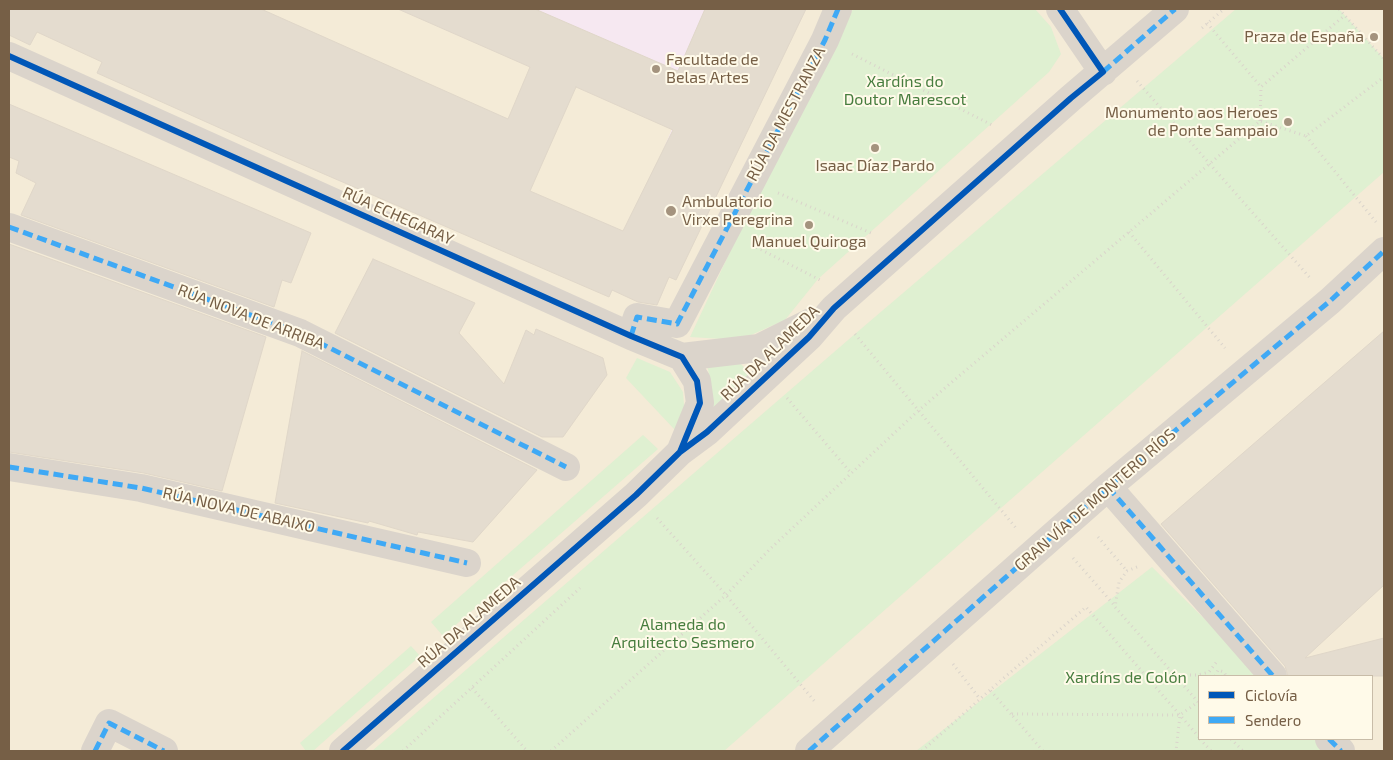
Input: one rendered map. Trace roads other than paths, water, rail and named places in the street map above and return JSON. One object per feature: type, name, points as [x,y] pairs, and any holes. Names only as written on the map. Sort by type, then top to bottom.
[{"type":"street","name":"RÚA DA MESTRANZA","points":[[631,336],[637,317],[677,324],[824,40],[838,9]]},
{"type":"street","points":[[1060,9],[1103,72]]},
{"type":"street","name":"RÚA DA ALAMEDA","points":[[343,751],[636,495],[680,452],[707,432],[809,337],[834,308],[1070,98],[1103,72],[1175,9]]},
{"type":"street","name":"RÚA ECHEGARAY","points":[[9,56],[631,336],[682,357],[759,348],[793,332],[834,308]]},
{"type":"street","name":"RÚA NOVA DE ARRIBA","points":[[9,227],[300,333],[566,467]]},
{"type":"street","name":"GRAN VÍA DE MONTERO RÍOS","points":[[808,751],[1108,487],[1330,301],[1384,251]]},
{"type":"street","points":[[680,452],[700,403],[697,381],[682,357]]},
{"type":"street","name":"RÚA NOVA DE ABAIXO","points":[[9,467],[141,488],[467,563]]},
{"type":"street","points":[[1108,487],[1272,675]]},
{"type":"street","points":[[95,751],[109,723],[164,751]]},
{"type":"street","points":[[1330,740],[1341,751]]},
{"type":"place","name":"Praza de España","points":[[1374,37]]},
{"type":"place","name":"Facultade de Belas Artes","points":[[656,69]]},
{"type":"place","name":"Monumento aos Heroes de Ponte Sampaio","points":[[1288,122]]},
{"type":"place","name":"Isaac Díaz Pardo","points":[[875,148]]},
{"type":"place","name":"Ambulatorio Virxe Peregrina","points":[[671,211]]},
{"type":"place","name":"Manuel Quiroga","points":[[809,225]]},
{"type":"park label","name":"Xardíns do Doutor Marescot","points":[[905,91]]},
{"type":"park label","name":"Alameda do Arquitecto Sesmero","points":[[683,634]]},
{"type":"park label","name":"Xardíns de Colón","points":[[1126,678]]}]
